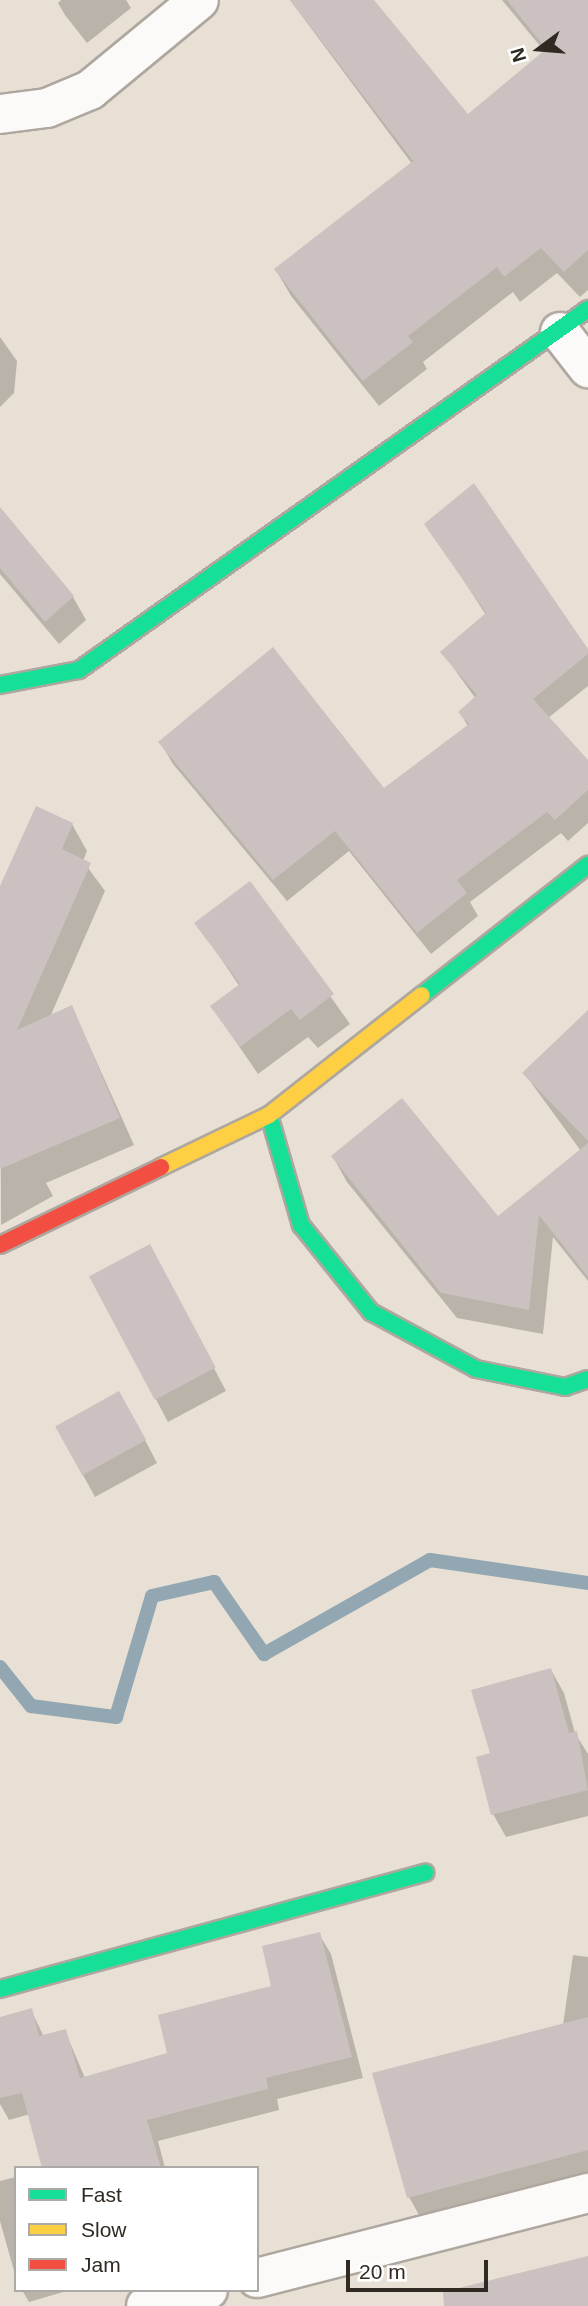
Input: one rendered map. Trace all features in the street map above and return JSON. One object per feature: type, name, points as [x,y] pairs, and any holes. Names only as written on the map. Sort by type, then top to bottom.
[{"type":"street","points":[[0,114],[47,108],[90,90],[198,0]]},
{"type":"street","points":[[0,685],[79,670],[574,321],[588,368]]},
{"type":"street","points":[[0,1245],[269,1115],[588,865]]},
{"type":"street","points":[[269,1115],[300,1225],[371,1312],[476,1369],[565,1387],[588,1380]]},
{"type":"street","points":[[0,1989],[425,1873]]},
{"type":"street","points":[[259,2277],[588,2193]]},
{"type":"street","points":[[146,2306],[200,2292]]},
{"type":"building","points":[[290,0],[374,0],[468,114],[546,49],[507,0],[588,0],[588,250],[564,272],[541,248],[504,277],[497,267],[408,336],[413,342],[363,381],[274,269],[413,161]]},
{"type":"building","points":[[474,483],[588,649],[588,654],[533,699],[588,760],[588,790],[555,820],[547,812],[457,880],[467,893],[417,933],[335,831],[273,880],[158,742],[273,647],[384,788],[469,724],[458,712],[477,695],[440,652],[486,613],[424,524]]},
{"type":"building","points":[[0,507],[74,596],[45,622],[0,568]]},
{"type":"building","points":[[36,806],[73,823],[62,849],[91,863],[17,1030],[72,1005],[120,1118],[0,1169],[0,886]]},
{"type":"building","points":[[250,881],[334,994],[300,1020],[291,1009],[240,1047],[210,1006],[240,984],[194,923]]},
{"type":"building","points":[[588,1010],[588,1141],[522,1073]]},
{"type":"building","points":[[402,1098],[498,1216],[588,1143],[588,1277],[539,1215],[529,1310],[441,1293],[331,1156]]},
{"type":"building","points":[[150,1244],[216,1368],[155,1400],[89,1276]]},
{"type":"building","points":[[119,1391],[146,1440],[82,1475],[55,1426]]},
{"type":"building","points":[[551,1668],[569,1733],[577,1731],[588,1790],[491,1815],[476,1757],[490,1753],[471,1690]]},
{"type":"building","points":[[320,1932],[352,2057],[266,2078],[268,2089],[147,2120],[160,2166],[41,2166],[22,2093],[0,2098],[0,2017],[32,2008],[39,2036],[66,2029],[80,2078],[167,2053],[158,2015],[271,1986],[262,1946]]},
{"type":"building","points":[[588,2017],[588,2150],[407,2198],[372,2073]]},
{"type":"building","points":[[588,2256],[588,2306],[444,2306],[443,2292]]},
{"type":"waterway","points":[[0,1667],[31,1706],[116,1717],[152,1596],[214,1582],[264,1654],[430,1560],[588,1583]]},
{"type":"traffic: fast","points":[[0,685],[79,670],[588,309]]},
{"type":"traffic: fast","points":[[422,995],[588,865]]},
{"type":"traffic: fast","points":[[269,1115],[301,1225],[371,1312],[476,1369],[565,1387],[588,1379]]},
{"type":"traffic: fast","points":[[0,1989],[425,1873]]},
{"type":"traffic: slow","points":[[161,1167],[269,1115],[422,995]]},
{"type":"traffic: jam","points":[[0,1245],[161,1167]]}]
